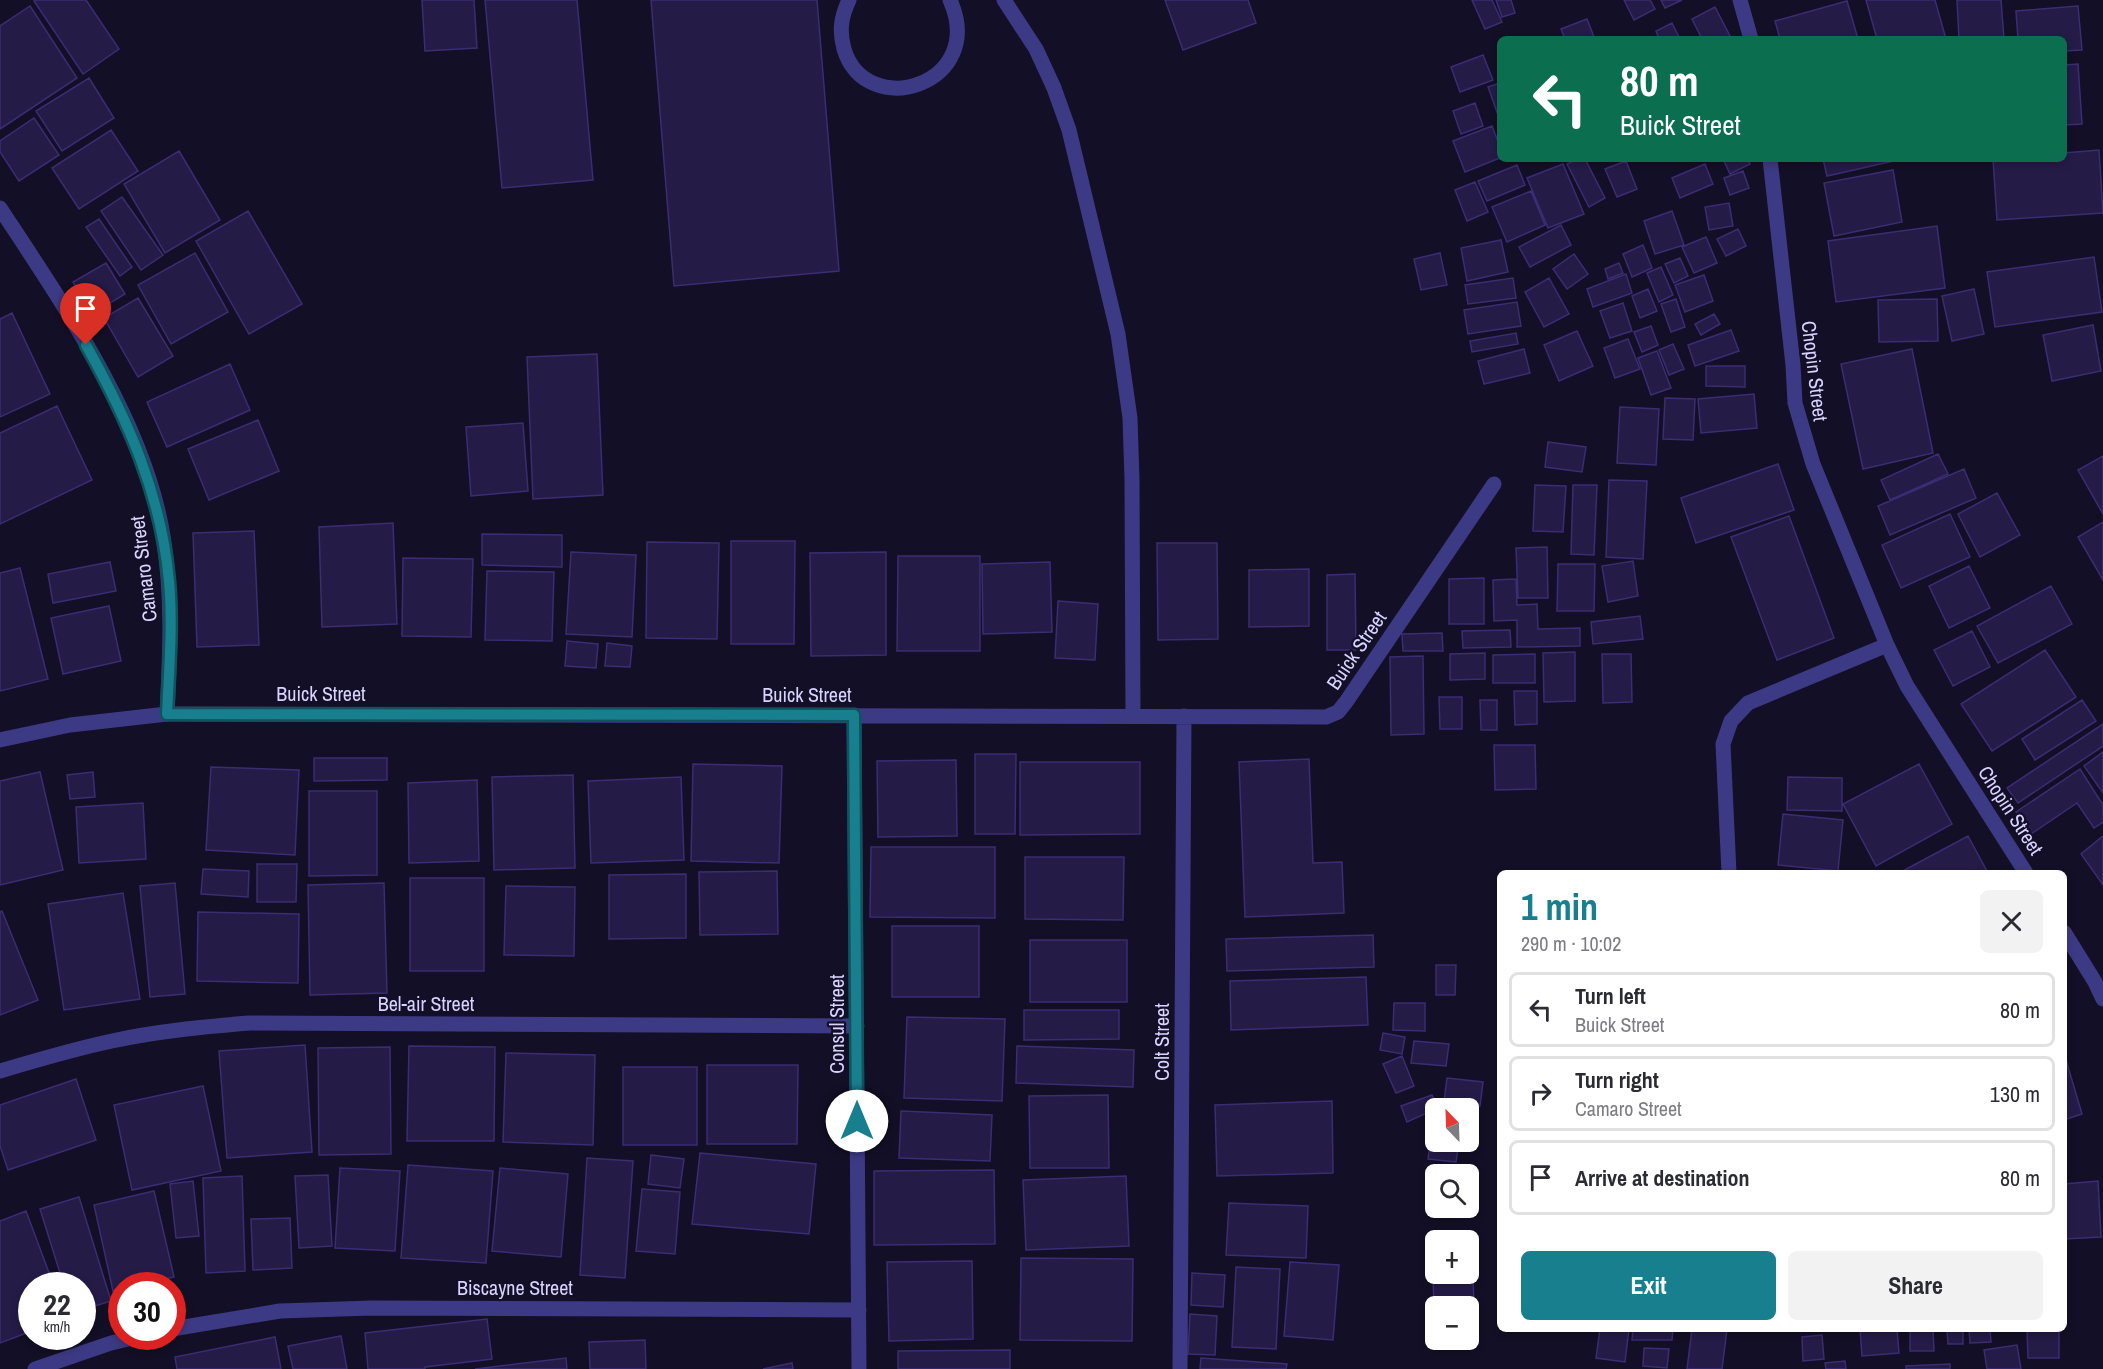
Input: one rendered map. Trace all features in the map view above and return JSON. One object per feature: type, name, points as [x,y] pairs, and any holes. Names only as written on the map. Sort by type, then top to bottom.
[{"type":"street","points":[[849,0],[841,19],[841,38],[847,57],[858,72],[874,83],[892,88],[912,87],[930,80],[945,67],[954,50],[958,31],[950,0]]},
{"type":"street","points":[[1004,0],[1036,49],[1054,88],[1069,130],[1118,334],[1130,429],[1133,715]]},
{"type":"street","points":[[1740,0],[1750,36]]},
{"type":"street","name":"Chopin Street","points":[[1770,162],[1797,412],[1813,464],[1887,645],[1907,686],[2024,870]]},
{"type":"street","name":"Camaro Street","points":[[0,208],[58,296],[96,364],[135,442],[153,490],[163,534],[170,582],[171,626],[167,714]]},
{"type":"street","name":"Buick Street","points":[[0,740],[70,725],[167,714],[1326,717],[1338,712],[1494,484]]},
{"type":"street","points":[[1729,870],[1723,744],[1731,722],[1748,703],[1887,645]]},
{"type":"street","name":"Consul Street","points":[[854,715],[859,1369]]},
{"type":"street","name":"Colt Street","points":[[1180,1369],[1184,716]]},
{"type":"street","points":[[2067,937],[2103,999]]},
{"type":"street","name":"Bel-air Street","points":[[0,1071],[114,1040],[192,1028],[249,1023],[857,1026]]},
{"type":"street","name":"Biscayne Street","points":[[186,1327],[280,1311],[372,1308],[859,1310]]},
{"type":"street","points":[[35,1369],[108,1344]]},
{"type":"building","points":[[86,0],[119,49],[83,74],[34,1]]},
{"type":"building","points":[[422,0],[474,0],[477,48],[425,51]]},
{"type":"building","points":[[485,0],[577,0],[593,180],[502,188]]},
{"type":"building","points":[[651,0],[817,0],[839,271],[674,286]]},
{"type":"building","points":[[1165,0],[1248,0],[1256,23],[1183,50]]},
{"type":"building","points":[[1472,0],[1492,0],[1502,22],[1485,29]]},
{"type":"building","points":[[1496,0],[1511,0],[1515,13],[1502,17]]},
{"type":"building","points":[[1624,0],[1650,0],[1655,9],[1634,20]]},
{"type":"building","points":[[1661,0],[1682,0],[1665,8]]},
{"type":"building","points":[[1866,0],[1935,0],[1945,36],[1876,36]]},
{"type":"building","points":[[1957,0],[2001,0],[2004,36],[1959,36]]},
{"type":"building","points":[[1847,1],[1857,36],[1779,36],[1775,21]]},
{"type":"building","points":[[30,6],[77,78],[0,129],[0,26]]},
{"type":"building","points":[[2078,6],[2082,50],[2067,51],[2067,36],[2018,36],[2016,11]]},
{"type":"building","points":[[1715,7],[1730,36],[1700,36],[1692,19]]},
{"type":"building","points":[[1587,19],[1594,36],[1564,36],[1561,29]]},
{"type":"building","points":[[1672,23],[1678,36],[1658,36],[1656,31]]},
{"type":"building","points":[[1483,55],[1493,80],[1460,92],[1451,67]]},
{"type":"building","points":[[2078,64],[2082,124],[2067,125],[2067,65]]},
{"type":"building","points":[[89,78],[114,118],[62,151],[36,111]]},
{"type":"building","points":[[1497,84],[1497,112],[1488,87]]},
{"type":"building","points":[[1475,103],[1483,126],[1461,134],[1453,111]]},
{"type":"building","points":[[34,118],[59,155],[19,181],[0,152],[0,141]]},
{"type":"building","points":[[1492,126],[1497,139],[1497,159],[1465,172],[1453,141]]},
{"type":"building","points":[[111,130],[138,171],[79,209],[52,168]]},
{"type":"building","points":[[2099,150],[2103,213],[1997,220],[1993,162],[2067,162],[2067,153]]},
{"type":"building","points":[[179,151],[220,220],[165,253],[124,184]]},
{"type":"building","points":[[1587,162],[1605,198],[1589,207],[1567,164]]},
{"type":"building","points":[[1626,162],[1637,189],[1617,197],[1605,169]]},
{"type":"building","points":[[1724,162],[1749,162],[1750,164],[1730,174]]},
{"type":"building","points":[[1824,162],[1890,162],[1827,176]]},
{"type":"building","points":[[1563,164],[1584,214],[1548,228],[1527,178]]},
{"type":"building","points":[[1705,164],[1713,184],[1680,198],[1672,178]]},
{"type":"building","points":[[1517,165],[1525,185],[1487,201],[1478,181]]},
{"type":"building","points":[[1893,170],[1902,222],[1834,236],[1824,183]]},
{"type":"building","points":[[1743,171],[1749,188],[1730,195],[1724,178]]},
{"type":"building","points":[[1475,182],[1488,212],[1467,221],[1455,190]]},
{"type":"building","points":[[1531,191],[1545,225],[1507,242],[1492,207]]},
{"type":"building","points":[[122,197],[163,255],[141,270],[101,211]]},
{"type":"building","points":[[1729,203],[1733,226],[1709,230],[1705,207]]},
{"type":"building","points":[[248,211],[302,304],[249,334],[196,241]]},
{"type":"building","points":[[1672,211],[1684,245],[1655,254],[1644,221]]},
{"type":"building","points":[[99,219],[132,267],[120,276],[86,227]]},
{"type":"building","points":[[1561,225],[1571,245],[1530,267],[1519,247]]},
{"type":"building","points":[[1937,226],[1945,288],[1836,302],[1828,241]]},
{"type":"building","points":[[1738,229],[1746,246],[1726,256],[1717,239]]},
{"type":"building","points":[[1706,237],[1717,263],[1694,273],[1682,247]]},
{"type":"building","points":[[1501,240],[1508,272],[1467,281],[1461,248]]},
{"type":"building","points":[[1643,245],[1652,268],[1632,277],[1623,254]]},
{"type":"building","points":[[195,253],[228,312],[171,344],[138,285]]},
{"type":"building","points":[[1440,253],[1447,285],[1421,290],[1414,259]]},
{"type":"building","points":[[1574,254],[1588,274],[1567,289],[1553,269]]},
{"type":"building","points":[[2094,257],[2102,312],[1995,327],[1987,272]]},
{"type":"building","points":[[1680,258],[1688,276],[1674,283],[1665,264]]},
{"type":"building","points":[[106,263],[125,294],[92,314],[73,282]]},
{"type":"building","points":[[1619,263],[1623,273],[1608,279],[1605,269]]},
{"type":"building","points":[[1661,267],[1673,295],[1659,302],[1647,273]]},
{"type":"building","points":[[1626,274],[1632,293],[1593,307],[1587,289]]},
{"type":"building","points":[[1704,275],[1713,301],[1685,312],[1675,285]]},
{"type":"building","points":[[1513,278],[1516,298],[1468,304],[1465,285]]},
{"type":"building","points":[[1549,278],[1569,314],[1544,327],[1525,292]]},
{"type":"building","points":[[1648,289],[1657,311],[1640,318],[1632,296]]},
{"type":"building","points":[[1974,289],[1984,334],[1952,341],[1942,296]]},
{"type":"building","points":[[138,298],[173,356],[138,377],[104,318]]},
{"type":"building","points":[[1676,299],[1685,327],[1671,332],[1661,304]]},
{"type":"building","points":[[1937,299],[1938,341],[1879,342],[1878,300]]},
{"type":"building","points":[[1517,302],[1521,326],[1468,334],[1464,310]]},
{"type":"building","points":[[1623,303],[1632,331],[1610,338],[1600,311]]},
{"type":"building","points":[[12,313],[50,394],[0,417],[0,319]]},
{"type":"building","points":[[1714,314],[1720,324],[1701,335],[1695,324]]},
{"type":"building","points":[[2093,325],[2101,371],[2052,381],[2043,335]]},
{"type":"building","points":[[1651,326],[1658,345],[1642,352],[1634,332]]},
{"type":"building","points":[[1731,330],[1739,351],[1695,366],[1688,345]]},
{"type":"building","points":[[1577,331],[1593,366],[1559,381],[1544,345]]},
{"type":"building","points":[[1516,333],[1518,344],[1472,352],[1470,341]]},
{"type":"building","points":[[1628,339],[1640,369],[1615,378],[1604,348]]},
{"type":"building","points":[[1673,344],[1684,369],[1669,375],[1659,350]]},
{"type":"building","points":[[1524,349],[1530,373],[1484,384],[1478,361]]},
{"type":"building","points":[[1912,349],[1933,453],[1863,469],[1841,364]]},
{"type":"building","points":[[1657,351],[1671,388],[1651,395],[1638,358]]},
{"type":"building","points":[[597,354],[603,495],[533,499],[527,357]]},
{"type":"building","points":[[230,364],[250,410],[167,447],[147,402]]},
{"type":"building","points":[[1706,366],[1745,366],[1745,387],[1706,386]]},
{"type":"building","points":[[1754,394],[1757,428],[1701,433],[1698,399]]},
{"type":"building","points":[[1665,398],[1695,399],[1693,440],[1663,439]]},
{"type":"building","points":[[57,406],[92,480],[0,524],[0,433]]},
{"type":"building","points":[[1620,407],[1659,409],[1656,465],[1617,463]]},
{"type":"building","points":[[258,420],[279,471],[209,500],[188,449]]},
{"type":"building","points":[[523,423],[528,491],[471,496],[466,427]]},
{"type":"building","points":[[1548,442],[1586,447],[1582,472],[1545,467]]},
{"type":"building","points":[[1938,454],[1948,474],[1890,500],[1881,480]]},
{"type":"building","points":[[2103,456],[2103,514],[2078,470]]},
{"type":"building","points":[[1778,464],[1794,510],[1696,543],[1681,498]]},
{"type":"building","points":[[1964,469],[1976,498],[1890,535],[1878,506]]},
{"type":"building","points":[[1609,480],[1647,481],[1643,559],[1606,557]]},
{"type":"building","points":[[1535,485],[1566,486],[1563,532],[1533,531]]},
{"type":"building","points":[[1573,485],[1597,485],[1594,555],[1571,554]]},
{"type":"building","points":[[1997,493],[2020,535],[1980,557],[1958,514]]},
{"type":"building","points":[[1950,514],[1970,557],[1901,588],[1882,545]]},
{"type":"building","points":[[1789,516],[1834,638],[1777,660],[1731,537]]},
{"type":"building","points":[[2103,522],[2103,580],[2078,537]]},
{"type":"building","points":[[393,523],[397,624],[322,627],[319,527]]},
{"type":"building","points":[[254,531],[259,645],[197,647],[193,533]]},
{"type":"building","points":[[482,534],[562,535],[562,567],[482,565]]},
{"type":"building","points":[[731,541],[795,541],[794,644],[731,644]]},
{"type":"building","points":[[647,542],[719,543],[717,639],[646,638]]},
{"type":"building","points":[[1157,543],[1217,543],[1218,639],[1158,640]]},
{"type":"building","points":[[1547,547],[1548,598],[1518,598],[1516,548]]},
{"type":"building","points":[[571,552],[636,555],[632,637],[566,634]]},
{"type":"building","points":[[886,552],[886,655],[811,656],[810,553]]},
{"type":"building","points":[[898,556],[980,556],[980,651],[897,651]]},
{"type":"building","points":[[403,558],[473,559],[471,637],[402,636]]},
{"type":"building","points":[[1633,561],[1638,596],[1608,602],[1602,566]]},
{"type":"building","points":[[110,562],[116,591],[53,603],[48,574]]},
{"type":"building","points":[[1050,562],[1052,632],[983,634],[982,564]]},
{"type":"building","points":[[1558,564],[1595,564],[1594,611],[1557,611]]},
{"type":"building","points":[[1969,566],[1990,608],[1949,628],[1929,586]]},
{"type":"building","points":[[20,568],[48,679],[0,691],[0,573]]},
{"type":"building","points":[[1309,569],[1309,626],[1249,627],[1249,570]]},
{"type":"building","points":[[487,571],[554,572],[552,641],[485,640]]},
{"type":"building","points":[[1355,574],[1356,650],[1327,650],[1327,575]]},
{"type":"building","points":[[1484,578],[1484,624],[1449,624],[1449,579]]},
{"type":"building","points":[[1516,579],[1517,605],[1537,604],[1538,629],[1580,628],[1580,646],[1517,647],[1517,620],[1494,621],[1493,580]]},
{"type":"building","points":[[2051,586],[2072,624],[1998,663],[1977,626]]},
{"type":"building","points":[[1058,601],[1098,604],[1095,660],[1055,658]]},
{"type":"building","points":[[109,606],[121,661],[63,674],[51,618]]},
{"type":"building","points":[[1640,616],[1643,639],[1593,644],[1591,622]]},
{"type":"building","points":[[1510,630],[1511,647],[1463,648],[1462,631]]},
{"type":"building","points":[[1972,631],[1990,667],[1953,686],[1934,650]]},
{"type":"building","points":[[1442,633],[1443,651],[1403,651],[1402,634]]},
{"type":"building","points":[[567,641],[598,644],[596,668],[565,666]]},
{"type":"building","points":[[607,643],[632,646],[630,667],[605,666]]},
{"type":"building","points":[[2045,650],[2076,697],[1992,751],[1961,704]]},
{"type":"building","points":[[1575,652],[1575,701],[1544,702],[1543,653]]},
{"type":"building","points":[[1485,653],[1485,679],[1450,680],[1450,654]]},
{"type":"building","points":[[1535,654],[1535,683],[1493,683],[1493,655]]},
{"type":"building","points":[[1602,654],[1631,654],[1632,702],[1603,703]]},
{"type":"building","points":[[1423,656],[1424,734],[1391,735],[1390,657]]},
{"type":"building","points":[[1514,691],[1537,691],[1537,724],[1515,725]]},
{"type":"building","points":[[1439,697],[1462,697],[1462,729],[1440,729]]},
{"type":"building","points":[[1480,700],[1497,700],[1497,730],[1481,730]]},
{"type":"building","points":[[2082,700],[2096,721],[2035,760],[2022,739]]},
{"type":"building","points":[[2103,724],[2103,746],[2018,803],[2007,788]]},
{"type":"building","points":[[1494,745],[1535,745],[1536,789],[1495,790]]},
{"type":"building","points":[[2103,752],[2103,793],[2084,766]]},
{"type":"building","points":[[975,754],[1016,754],[1015,834],[975,834]]},
{"type":"building","points":[[314,758],[387,758],[387,780],[314,781]]},
{"type":"building","points":[[1309,759],[1313,863],[1342,862],[1344,913],[1245,917],[1239,762]]},
{"type":"building","points":[[956,760],[957,836],[878,837],[877,761]]},
{"type":"building","points":[[1020,762],[1140,762],[1140,834],[1020,835]]},
{"type":"building","points":[[693,764],[782,766],[779,863],[691,861]]},
{"type":"building","points":[[1919,764],[1952,824],[1876,866],[1843,804]]},
{"type":"building","points":[[211,767],[299,770],[295,855],[206,850]]},
{"type":"building","points":[[2080,769],[2103,805],[2103,822],[2094,828],[2077,803],[2031,834],[2016,812]]},
{"type":"building","points":[[40,772],[63,870],[0,885],[0,781]]},
{"type":"building","points":[[93,772],[95,797],[70,799],[67,775]]},
{"type":"building","points":[[573,775],[575,868],[494,870],[492,777]]},
{"type":"building","points":[[681,777],[684,860],[591,863],[588,781]]},
{"type":"building","points":[[1788,777],[1842,778],[1842,811],[1787,810]]},
{"type":"building","points":[[477,780],[479,861],[409,863],[408,783]]},
{"type":"building","points":[[309,791],[377,791],[377,875],[309,876]]},
{"type":"building","points":[[143,803],[146,859],[79,863],[76,807]]},
{"type":"building","points":[[1783,814],[1843,820],[1838,870],[1778,865]]},
{"type":"building","points":[[1968,836],[1986,870],[1905,870]]},
{"type":"building","points":[[2103,836],[2103,885],[2081,854]]},
{"type":"building","points":[[871,847],[995,847],[995,918],[870,917]]},
{"type":"building","points":[[1025,857],[1124,857],[1123,920],[1025,919]]},
{"type":"building","points":[[257,864],[297,864],[296,902],[257,902]]},
{"type":"building","points":[[203,869],[249,871],[248,897],[201,894]]},
{"type":"building","points":[[777,871],[778,934],[700,935],[699,872]]},
{"type":"building","points":[[686,874],[686,938],[609,939],[609,875]]},
{"type":"building","points":[[410,878],[484,878],[484,971],[410,971]]},
{"type":"building","points":[[175,883],[185,994],[150,997],[140,886]]},
{"type":"building","points":[[384,883],[387,993],[310,995],[308,885]]},
{"type":"building","points":[[506,886],[575,887],[574,956],[504,955]]},
{"type":"building","points":[[123,893],[140,999],[64,1010],[48,904]]},
{"type":"building","points":[[2,911],[38,1000],[0,1015],[0,912]]},
{"type":"building","points":[[198,912],[299,914],[298,983],[197,981]]},
{"type":"building","points":[[892,926],[979,926],[979,997],[892,997]]},
{"type":"building","points":[[1373,935],[1374,967],[1227,971],[1226,939]]},
{"type":"building","points":[[1030,940],[1127,940],[1127,1002],[1030,1002]]},
{"type":"building","points":[[1436,965],[1456,965],[1455,995],[1436,995]]},
{"type":"building","points":[[1366,977],[1368,1025],[1231,1030],[1230,981]]},
{"type":"building","points":[[1394,1003],[1425,1003],[1425,1031],[1393,1030]]},
{"type":"building","points":[[1024,1010],[1119,1010],[1119,1039],[1024,1040]]},
{"type":"building","points":[[907,1017],[1005,1019],[1002,1101],[904,1098]]},
{"type":"building","points":[[1383,1033],[1405,1037],[1402,1054],[1380,1050]]},
{"type":"building","points":[[1414,1041],[1449,1044],[1446,1066],[1411,1063]]},
{"type":"building","points":[[305,1045],[312,1152],[227,1158],[219,1051]]},
{"type":"building","points":[[409,1046],[495,1047],[494,1141],[407,1141]]},
{"type":"building","points":[[1017,1046],[1134,1050],[1133,1087],[1016,1083]]},
{"type":"building","points":[[390,1047],[391,1154],[319,1155],[318,1048]]},
{"type":"building","points":[[506,1053],[595,1055],[593,1145],[503,1142]]},
{"type":"building","points":[[1402,1056],[1414,1086],[1396,1093],[1383,1064]]},
{"type":"building","points":[[2067,1063],[2082,1114],[2067,1119]]},
{"type":"building","points":[[707,1065],[798,1065],[797,1144],[707,1144]]},
{"type":"building","points":[[623,1067],[697,1067],[697,1145],[623,1145]]},
{"type":"building","points":[[1447,1078],[1483,1082],[1480,1106],[1479,1098],[1444,1098]]},
{"type":"building","points":[[76,1079],[96,1140],[8,1170],[0,1146],[0,1105]]},
{"type":"building","points":[[203,1086],[221,1171],[132,1190],[114,1105]]},
{"type":"building","points":[[1108,1095],[1109,1168],[1030,1168],[1029,1096]]},
{"type":"building","points":[[1432,1095],[1433,1098],[1425,1098],[1425,1114],[1407,1122],[1401,1106]]},
{"type":"building","points":[[1332,1101],[1333,1173],[1217,1176],[1215,1105]]},
{"type":"building","points":[[901,1111],[992,1115],[990,1161],[899,1158]]},
{"type":"building","points":[[1429,1152],[1458,1152],[1456,1162],[1428,1159]]},
{"type":"building","points":[[700,1153],[816,1164],[809,1234],[692,1224]]},
{"type":"building","points":[[651,1155],[684,1159],[680,1188],[648,1184]]},
{"type":"building","points":[[587,1158],[633,1161],[625,1278],[580,1275]]},
{"type":"building","points":[[408,1165],[493,1171],[486,1263],[401,1258]]},
{"type":"building","points":[[340,1168],[400,1171],[395,1251],[335,1248]]},
{"type":"building","points":[[500,1168],[568,1174],[561,1257],[492,1251]]},
{"type":"building","points":[[994,1170],[995,1244],[874,1245],[874,1171]]},
{"type":"building","points":[[328,1175],[332,1246],[299,1248],[295,1176]]},
{"type":"building","points":[[242,1176],[245,1271],[206,1273],[203,1178]]},
{"type":"building","points":[[1126,1176],[1129,1246],[1026,1250],[1023,1180]]},
{"type":"building","points":[[193,1181],[199,1236],[176,1238],[170,1184]]},
{"type":"building","points":[[2098,1181],[2101,1237],[2067,1239],[2067,1184]]},
{"type":"building","points":[[642,1189],[680,1192],[675,1254],[636,1251]]},
{"type":"building","points":[[154,1191],[173,1272],[109,1272],[94,1205]]},
{"type":"building","points":[[79,1197],[108,1291],[108,1302],[96,1306],[96,1272],[60,1272],[40,1209]]},
{"type":"building","points":[[1229,1203],[1308,1206],[1306,1258],[1226,1255]]},
{"type":"building","points":[[26,1211],[49,1272],[18,1272],[18,1336],[0,1343],[0,1221]]},
{"type":"building","points":[[290,1218],[292,1268],[253,1270],[251,1219]]},
{"type":"building","points":[[1021,1258],[1133,1259],[1132,1341],[1020,1340]]},
{"type":"building","points":[[972,1261],[973,1339],[889,1341],[887,1262]]},
{"type":"building","points":[[1290,1262],[1339,1265],[1333,1340],[1284,1336]]},
{"type":"building","points":[[1236,1267],[1280,1269],[1276,1349],[1232,1347]]},
{"type":"building","points":[[1192,1273],[1225,1275],[1223,1307],[1191,1305]]},
{"type":"building","points":[[1433,1284],[1473,1284],[1474,1296],[1434,1296]]},
{"type":"building","points":[[1190,1314],[1217,1316],[1215,1355],[1188,1354]]},
{"type":"building","points":[[487,1319],[492,1359],[425,1367],[425,1369],[368,1369],[365,1333]]},
{"type":"building","points":[[1600,1332],[1629,1332],[1625,1362],[1596,1358]]},
{"type":"building","points":[[1633,1332],[1673,1332],[1672,1340],[1632,1340]]},
{"type":"building","points":[[1692,1332],[1727,1332],[1722,1369],[1687,1369]]},
{"type":"building","points":[[1860,1332],[1897,1332],[1899,1353],[1862,1356]]},
{"type":"building","points":[[1910,1332],[1933,1332],[1934,1351],[1910,1351]]},
{"type":"building","points":[[1947,1332],[1963,1332],[1963,1344],[1948,1344]]},
{"type":"building","points":[[1969,1332],[1990,1332],[1991,1342],[1970,1343]]},
{"type":"building","points":[[2027,1332],[2059,1332],[2059,1358],[2028,1358]]},
{"type":"building","points":[[1822,1335],[1824,1359],[1803,1361],[1802,1337]]},
{"type":"building","points":[[341,1336],[347,1369],[293,1369],[288,1346]]},
{"type":"building","points":[[275,1337],[281,1369],[177,1369],[175,1357]]},
{"type":"building","points":[[645,1340],[646,1369],[590,1369],[589,1342]]},
{"type":"building","points":[[2017,1345],[2021,1369],[1987,1369],[1984,1350]]},
{"type":"building","points":[[1644,1348],[1669,1349],[1667,1368],[1643,1366]]},
{"type":"building","points":[[1010,1350],[1010,1369],[898,1369],[898,1351]]},
{"type":"building","points":[[566,1358],[567,1369],[475,1369]]},
{"type":"building","points":[[1201,1358],[1287,1364],[1286,1369],[1200,1369]]},
{"type":"building","points":[[1845,1361],[1846,1369],[1826,1369],[1825,1363]]},
{"type":"building","points":[[792,1363],[793,1369],[763,1369]]},
{"type":"building","points":[[1950,1364],[1950,1369],[1906,1369],[1906,1366]]},
{"type":"route","points":[[86,345],[112,392],[135,442],[153,490],[163,534],[170,582],[171,626],[167,714],[854,715],[857,1121]]}]
